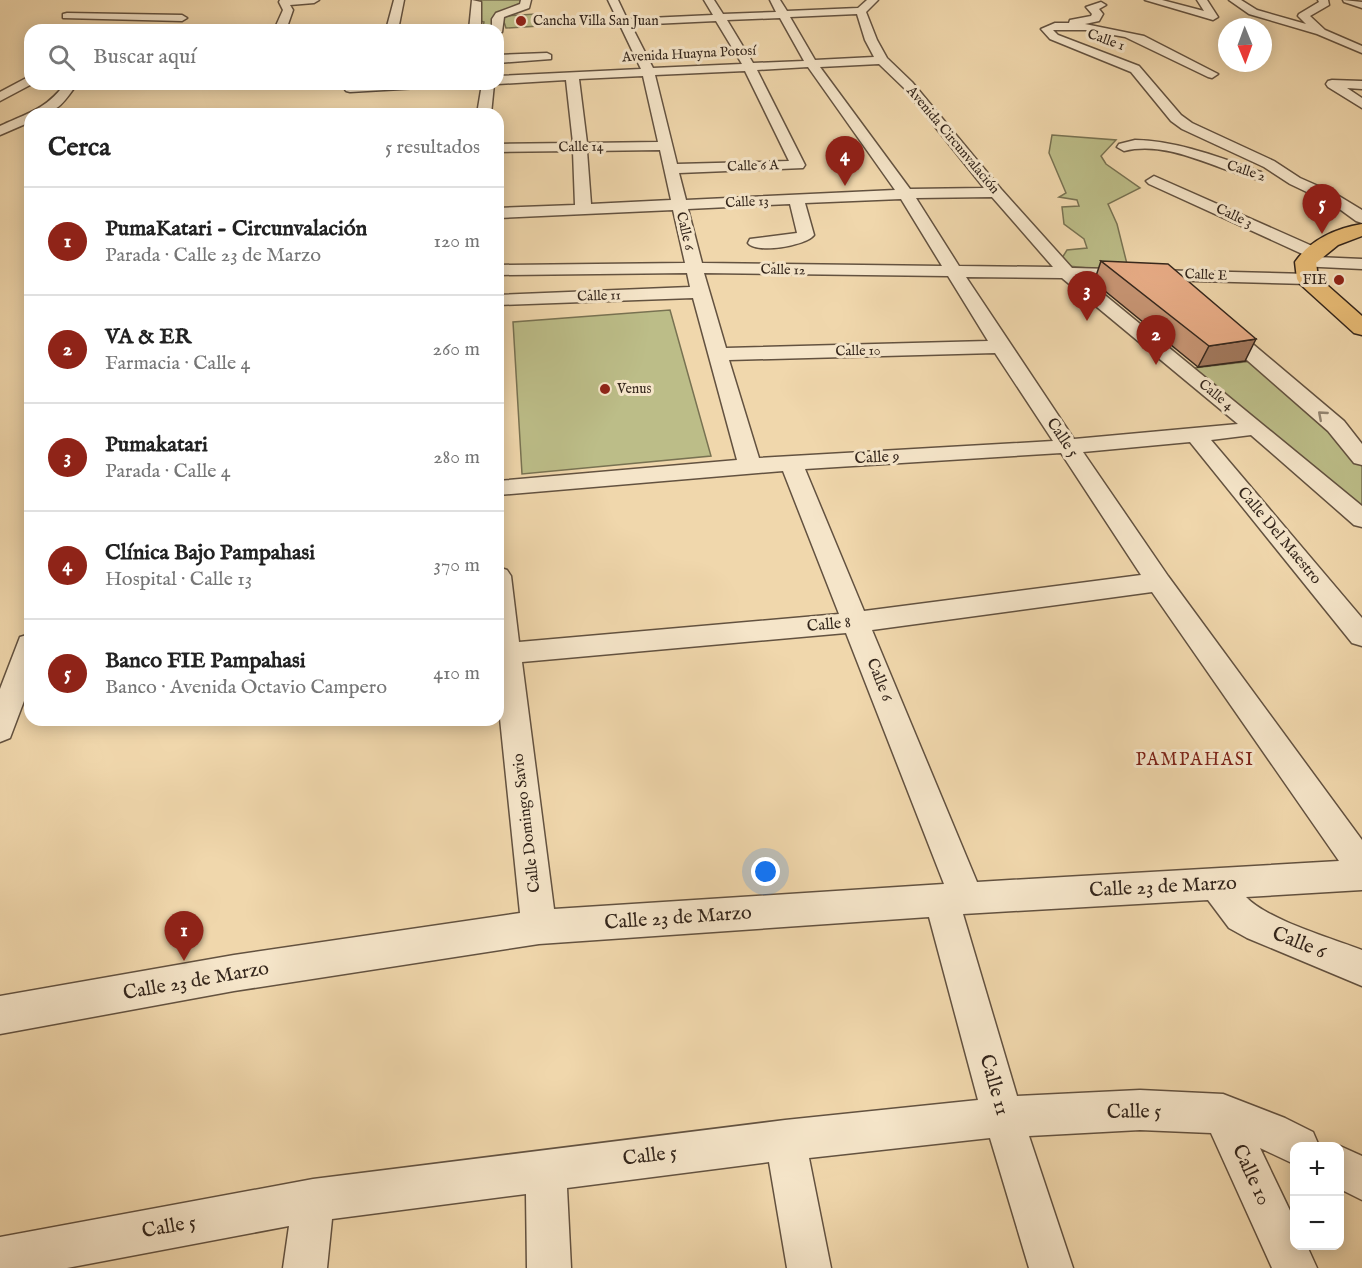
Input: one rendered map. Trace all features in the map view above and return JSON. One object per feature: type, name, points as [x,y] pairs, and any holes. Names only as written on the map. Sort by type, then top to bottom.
[{"type":"main road","points":[[1362,230],[1345,234],[1309,264],[1322,293],[1362,328]]},
{"type":"street","points":[[282,1],[314,0]]},
{"type":"street","points":[[393,24],[399,0]]},
{"type":"street","points":[[498,24],[497,18],[500,15],[525,6],[526,0]]},
{"type":"street","name":"Calle 6","points":[[613,0],[648,71],[664,146],[716,354],[750,466]]},
{"type":"street","points":[[709,0],[749,66]]},
{"type":"street","points":[[781,9],[792,11],[808,0]]},
{"type":"street","points":[[623,22],[721,18],[781,9],[861,11],[873,0]]},
{"type":"street","points":[[1150,0],[1213,17],[1202,0]]},
{"type":"street","points":[[1234,0],[1253,12],[1321,32],[1362,50]]},
{"type":"street","points":[[1321,32],[1303,16],[1322,7],[1325,3],[1323,0]]},
{"type":"street","points":[[1348,0],[1362,5]]},
{"type":"street","points":[[282,1],[288,10],[282,24]]},
{"type":"street","points":[[474,24],[476,2]]},
{"type":"street","points":[[1055,26],[1095,19],[1098,14],[1091,8],[1101,5]]},
{"type":"street","name":"Calle 5","points":[[781,9],[811,63],[906,194],[1001,347],[1160,582],[1362,867]]},
{"type":"street","name":"Avenida Circunvalación","points":[[861,11],[871,40],[882,60],[908,85],[996,192],[1068,274]]},
{"type":"street","points":[[83,24],[70,20],[68,12],[183,18]]},
{"type":"street","name":"Calle 1","points":[[1212,74],[1133,36],[1100,28],[1055,26],[1046,29],[1049,34],[1135,69],[1176,118],[1187,126],[1269,164],[1295,181],[1329,196]]},
{"type":"street","points":[[504,59],[547,57]]},
{"type":"street","name":"Avenida Huayna Potosí","points":[[504,80],[882,60]]},
{"type":"street","name":"Calle 6 A","points":[[671,169],[798,165],[749,66]]},
{"type":"street","points":[[572,75],[580,147],[583,208]]},
{"type":"street","points":[[0,97],[24,83]]},
{"type":"street","points":[[1362,85],[1332,84],[1362,104]]},
{"type":"street","points":[[48,108],[56,104],[67,90]]},
{"type":"street","points":[[485,108],[487,90]]},
{"type":"street","points":[[0,131],[24,120]]},
{"type":"street","name":"Calle 2","points":[[1124,147],[1138,144],[1169,148],[1329,196],[1350,207],[1362,218]]},
{"type":"street","name":"Calle 14","points":[[504,148],[664,146]]},
{"type":"street","name":"Calle 3","points":[[1155,181],[1309,264]]},
{"type":"street","name":"Calle 13","points":[[504,213],[679,205],[803,194],[996,192]]},
{"type":"street","points":[[756,243],[797,240],[806,235],[803,194]]},
{"type":"street","name":"Calle E","points":[[1068,274],[1166,274],[1309,264],[1362,264]]},
{"type":"street","name":"Calle 12","points":[[504,270],[694,268],[1068,274]]},
{"type":"street","name":"Calle 4","points":[[1068,274],[1256,428],[1362,519]]},
{"type":"street","points":[[1166,274],[1170,283],[1179,291]]},
{"type":"street","name":"Calle 11","points":[[504,300],[700,292]]},
{"type":"street","points":[[1205,313],[1336,426],[1362,458]]},
{"type":"street","name":"Calle 10","points":[[716,354],[1001,347]]},
{"type":"street","name":"Calle 9","points":[[504,487],[750,466],[1196,436],[1256,428]]},
{"type":"street","name":"Calle Del Maestro","points":[[1196,436],[1362,636]]},
{"type":"street","name":"Calle 6","points":[[791,463],[855,622],[954,899]]},
{"type":"street","name":"Calle 8","points":[[504,653],[855,622],[1160,582]]},
{"type":"street","name":"Calle Domingo Savio","points":[[504,661],[539,927]]},
{"type":"street","points":[[0,730],[20,700],[24,678]]},
{"type":"street","name":"Calle 23 de Marzo","points":[[0,1015],[234,973],[539,927],[1362,875]]},
{"type":"street","name":"Calle 6","points":[[1218,885],[1230,904],[1250,921],[1362,968]]},
{"type":"street","name":"Calle 11","points":[[954,899],[1004,1117],[1052,1268]]},
{"type":"street","name":"Calle 5","points":[[0,1259],[49,1258],[313,1200],[785,1140],[1004,1117],[1140,1110],[1222,1114],[1291,1142]]},
{"type":"street","name":"Calle 10","points":[[1222,1114],[1295,1268]]},
{"type":"street","points":[[785,1140],[809,1268]]},
{"type":"street","points":[[546,1169],[549,1268]]},
{"type":"street","points":[[1344,1169],[1362,1179]]},
{"type":"street","points":[[305,1268],[313,1200]]},
{"type":"green space","points":[[481,0],[524,0],[525,4],[500,14],[496,24],[484,24],[484,22],[480,21]]},
{"type":"green space","name":"Cancha Villa San Juan","points":[[536,14],[539,26],[506,28],[502,16]]},
{"type":"green space","points":[[1052,135],[1116,140],[1101,156],[1106,164],[1140,188],[1108,204],[1117,224],[1129,272],[1068,266],[1062,258],[1067,250],[1087,248],[1084,239],[1064,224],[1062,207],[1079,206],[1077,200],[1059,197],[1066,193],[1049,153]]},
{"type":"green space","name":"Venus","points":[[670,310],[711,456],[522,474],[513,322]]},
{"type":"green space","points":[[1253,361],[1335,432],[1362,465],[1362,509],[1194,368]]},
{"type":"building","points":[[1101,261],[1168,264],[1256,339],[1209,346]]},
{"type":"place","name":"Cancha Villa San Juan","points":[[521,21]]},
{"type":"place","name":"Clínica Bajo Pampahasi","points":[[845,186]]},
{"type":"place","name":"Banco FIE Pampahasi","points":[[1322,234]]},
{"type":"place","name":"FIE","points":[[1339,280]]},
{"type":"place","name":"Pumakatari","points":[[1087,321]]},
{"type":"place","name":"VA & ER","points":[[1156,365]]},
{"type":"place","name":"Venus","points":[[605,389]]},
{"type":"place","name":"PumaKatari - Circunvalación","points":[[184,961]]},
{"type":"district","name":"PAMPAHASI","points":[[1195,760]]}]
